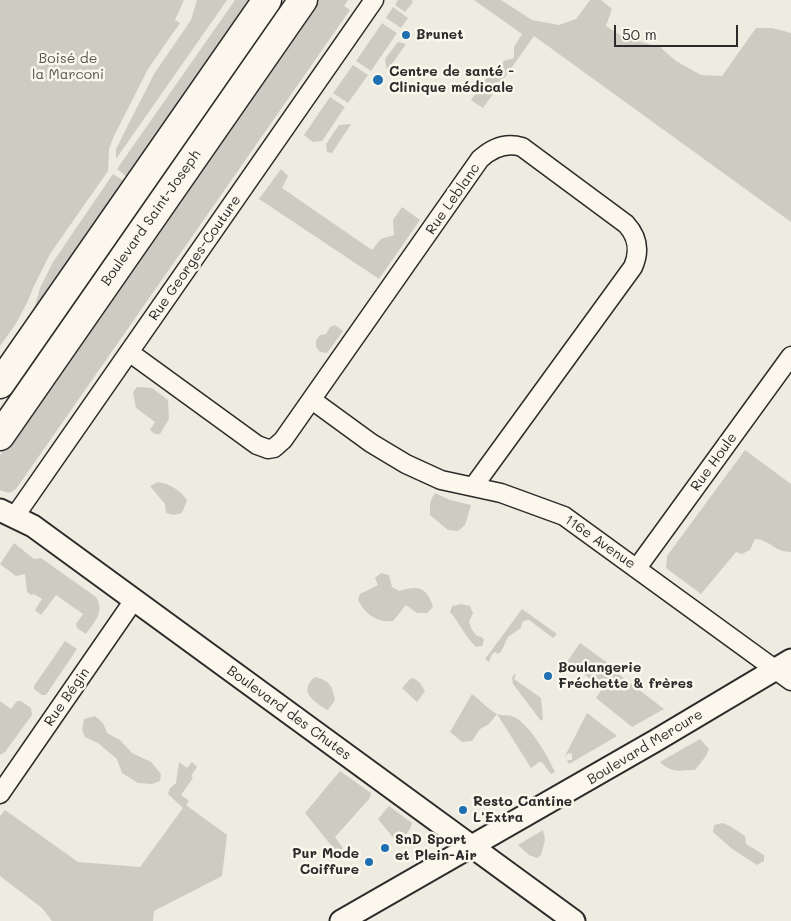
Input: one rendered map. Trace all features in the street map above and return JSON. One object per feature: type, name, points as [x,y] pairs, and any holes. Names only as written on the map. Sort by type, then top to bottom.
[{"type":"main road","name":"Boulevard Saint-Joseph","points":[[0,384],[267,0]]},
{"type":"main road","name":"Boulevard Saint-Joseph","points":[[0,436],[303,0]]},
{"type":"street","name":"Rue Georges-Couture","points":[[8,513],[129,352],[374,0]]},
{"type":"street","name":"Rue Leblanc","points":[[129,352],[262,448],[268,449],[279,444],[312,400],[480,159],[492,150],[503,146],[516,145],[522,147],[626,224],[635,237],[638,249],[633,267],[473,487]]},
{"type":"street","name":"Rue Houle","points":[[637,568],[791,356]]},
{"type":"street","name":"116e Avenue","points":[[312,400],[371,443],[399,460],[441,480],[501,493],[564,516],[786,670]]},
{"type":"street","name":"Boulevard des Chutes","points":[[8,513],[33,526],[574,921]]},
{"type":"street","name":"Rue Bégin","points":[[0,794],[134,600]]},
{"type":"street","name":"Boulevard Mercure","points":[[341,921],[786,670]]},
{"type":"green space","name":"Boisé de la Marconi","points":[[0,0],[184,0],[175,20],[180,23],[148,69],[114,136],[109,149],[108,171],[50,254],[15,325],[0,346]]},
{"type":"green space","points":[[197,0],[227,0],[116,159],[116,149],[154,74],[191,20]]},
{"type":"green space","points":[[235,0],[250,0],[127,177],[117,169]]},
{"type":"green space","points":[[316,0],[348,0],[344,6],[350,10],[16,489],[12,492],[0,490],[0,455]]},
{"type":"green space","points":[[398,0],[412,0],[413,2],[405,12],[395,5]]},
{"type":"green space","points":[[474,0],[501,0],[532,20],[559,25],[576,19],[590,0],[601,0],[612,9],[606,26],[623,37],[660,47],[676,61],[701,75],[722,76],[756,28],[772,28],[791,33],[791,222],[534,36],[483,108],[471,100],[479,89],[484,91],[488,86],[483,83],[491,71],[495,74],[504,61],[514,58],[514,47],[522,34]]},
{"type":"green space","points":[[393,7],[408,18],[401,28],[386,18]]},
{"type":"green space","points":[[382,23],[397,33],[371,71],[356,61]]},
{"type":"green space","points":[[398,42],[406,44],[387,71],[385,59]]},
{"type":"green space","points":[[353,65],[368,75],[348,103],[333,93]]},
{"type":"green space","points":[[330,97],[345,107],[322,141],[313,142],[304,135]]},
{"type":"green space","points":[[351,124],[332,153],[327,152],[326,144],[339,125]]},
{"type":"green space","points":[[281,169],[288,176],[282,188],[372,250],[381,239],[394,235],[393,220],[402,207],[420,220],[379,279],[259,199]]},
{"type":"green space","points":[[113,174],[124,181],[33,313],[40,288],[53,262]]},
{"type":"green space","points":[[335,325],[343,331],[327,353],[320,352],[316,347],[316,340],[320,335],[326,334],[330,327]]},
{"type":"green space","points":[[137,387],[152,388],[168,400],[169,419],[160,434],[155,434],[150,430],[155,422],[136,408],[133,392]]},
{"type":"green space","points":[[745,450],[791,484],[791,552],[780,550],[765,541],[755,539],[750,550],[742,554],[736,552],[701,594],[666,568],[667,556]]},
{"type":"green space","points":[[158,482],[174,488],[187,500],[182,513],[174,515],[166,513],[165,504],[150,486]]},
{"type":"green space","points":[[435,493],[450,500],[471,505],[465,525],[458,531],[448,530],[430,515],[431,501]]},
{"type":"green space","points":[[14,543],[34,559],[41,558],[96,597],[100,607],[98,616],[86,634],[77,628],[76,624],[83,614],[56,595],[41,615],[35,610],[42,599],[27,592],[25,574],[16,576],[0,564]]},
{"type":"green space","points":[[381,573],[389,575],[392,587],[399,591],[411,588],[421,589],[428,595],[433,607],[427,613],[417,613],[406,605],[393,621],[382,621],[372,616],[358,600],[360,594],[378,585],[375,578]]},
{"type":"green space","points":[[461,604],[470,606],[473,613],[469,622],[477,636],[482,637],[484,640],[482,646],[476,647],[472,643],[450,612],[452,606]]},
{"type":"green space","points":[[522,609],[557,634],[553,638],[529,620],[525,620],[521,628],[508,637],[501,652],[492,654],[489,662],[485,659]]},
{"type":"green space","points":[[65,641],[77,649],[46,695],[42,695],[34,689],[34,686]]},
{"type":"green space","points":[[580,643],[664,709],[632,727],[596,698],[603,688],[567,662]]},
{"type":"green space","points":[[514,674],[516,675],[514,679],[541,698],[543,719],[541,721],[513,684],[512,678]]},
{"type":"green space","points":[[315,677],[330,684],[333,691],[335,700],[328,710],[313,700],[308,692],[310,682]]},
{"type":"green space","points":[[411,678],[416,679],[425,691],[417,702],[402,688]]},
{"type":"green space","points":[[472,694],[497,714],[489,724],[480,729],[472,741],[462,742],[450,732]]},
{"type":"green space","points":[[0,701],[11,709],[17,701],[21,701],[31,708],[32,715],[5,752],[0,755]]},
{"type":"green space","points":[[587,713],[617,736],[569,764],[567,760],[572,760],[572,754],[569,753],[565,756]]},
{"type":"green space","points":[[497,714],[513,717],[525,725],[540,744],[555,772],[551,774],[542,762],[531,768]]},
{"type":"green space","points":[[95,716],[103,723],[107,733],[120,740],[132,753],[151,762],[161,774],[160,781],[152,784],[138,783],[122,773],[117,759],[98,743],[85,737],[82,730],[84,719]]},
{"type":"green space","points":[[700,739],[709,749],[695,770],[673,770],[660,762]]},
{"type":"green space","points":[[179,762],[187,768],[192,762],[197,767],[191,776],[193,778],[181,795],[189,801],[186,805],[227,835],[222,876],[154,911],[153,921],[52,921],[42,908],[0,876],[0,816],[5,810],[78,862],[140,867],[183,808],[168,794],[170,788],[176,783]]},
{"type":"green space","points":[[340,771],[371,793],[370,798],[335,837],[343,848],[338,854],[305,813]]},
{"type":"green space","points":[[389,806],[412,823],[400,846],[378,819]]},
{"type":"green space","points":[[723,823],[745,836],[746,844],[764,855],[764,861],[757,865],[731,848],[713,832],[714,825]]},
{"type":"green space","points":[[543,830],[545,840],[541,855],[537,858],[529,855],[518,845]]},
{"type":"place","name":"Brunet","points":[[406,35]]},
{"type":"place","name":"Centre de santé - Clinique médicale","points":[[378,80]]},
{"type":"place","name":"Boulangerie Fréchette & frères","points":[[548,676]]},
{"type":"place","name":"Resto Cantine L'Extra","points":[[463,810]]},
{"type":"place","name":"SnD Sport et Plein-Air","points":[[385,848]]},
{"type":"place","name":"Pur Mode Coiffure","points":[[369,862]]}]
